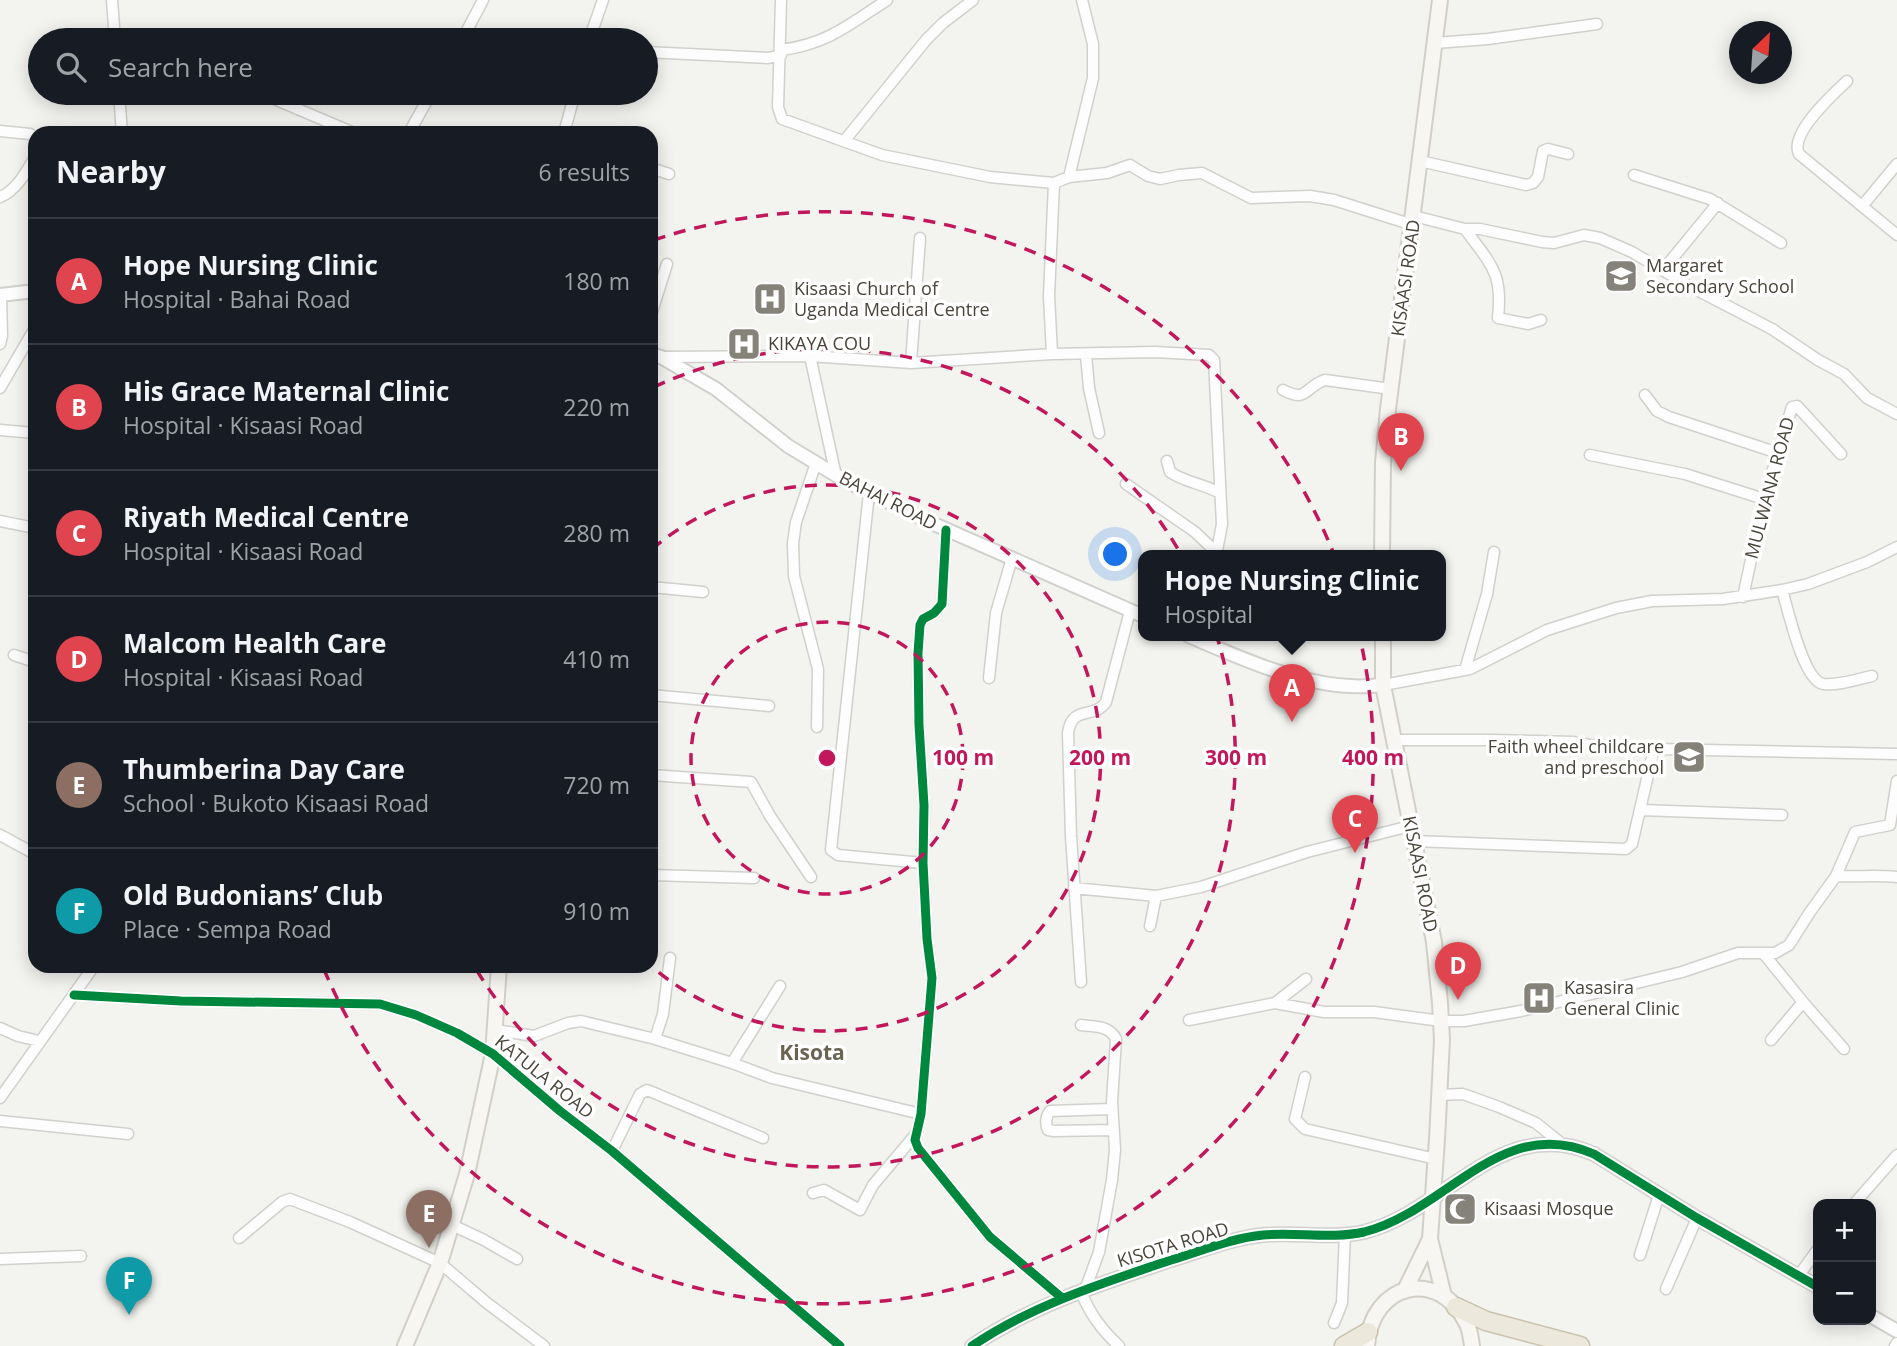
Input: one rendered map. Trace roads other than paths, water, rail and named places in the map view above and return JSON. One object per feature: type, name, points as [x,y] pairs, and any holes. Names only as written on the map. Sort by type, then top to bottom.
[{"type":"highway","points":[[1450,1301],[1486,1321],[1580,1346]]},
{"type":"highway","points":[[1343,1346],[1367,1339]]},
{"type":"main road","name":"KISAASI ROAD","points":[[1382,550],[1383,463],[1440,0]]},
{"type":"main road","name":"KISAASI ROAD","points":[[1383,641],[1383,685],[1434,942],[1441,1021],[1430,1238]]},
{"type":"main road","points":[[405,1346],[453,1226],[467,1174],[493,1054],[499,973]]},
{"type":"main road","points":[[1405,1290],[1430,1238]]},
{"type":"main road","points":[[1430,1238],[1450,1301],[1468,1326],[1472,1346]]},
{"type":"main road","points":[[1367,1339],[1382,1305],[1391,1295],[1405,1290],[1434,1290],[1450,1301]]},
{"type":"street","points":[[113,0],[114,28]]},
{"type":"street","points":[[468,28],[483,0]]},
{"type":"street","points":[[593,28],[603,0]]},
{"type":"street","points":[[781,0],[778,107],[782,119],[788,123],[845,140],[882,155],[1016,181],[1054,183],[1069,177],[1107,173],[1130,165],[1148,176],[1160,179],[1202,173],[1251,198],[1310,196],[1413,220],[1554,243],[1584,235],[1600,238],[1632,252],[1772,329],[1844,374],[1867,398],[1897,414]]},
{"type":"street","points":[[658,53],[768,58],[825,39],[887,0]]},
{"type":"street","points":[[845,140],[926,40],[973,0]]},
{"type":"street","points":[[1069,177],[1094,71],[1093,44],[1082,0]]},
{"type":"street","points":[[1435,43],[1488,39],[1597,24]]},
{"type":"street","points":[[1847,81],[1806,126],[1796,146],[1799,154],[1897,236]]},
{"type":"street","points":[[120,105],[121,126]]},
{"type":"street","points":[[288,105],[338,126]]},
{"type":"street","points":[[413,126],[424,105]]},
{"type":"street","points":[[566,126],[572,105]]},
{"type":"street","points":[[0,131],[28,134]]},
{"type":"street","points":[[1420,161],[1526,185],[1533,183],[1538,177],[1543,151],[1548,149],[1568,153]]},
{"type":"street","points":[[1863,205],[1897,164]]},
{"type":"street","points":[[0,197],[7,194],[28,169]]},
{"type":"street","points":[[658,170],[668,174]]},
{"type":"street","points":[[1634,175],[1704,196],[1781,243]]},
{"type":"street","points":[[1052,354],[1049,296],[1054,183]]},
{"type":"street","points":[[1663,271],[1718,203]]},
{"type":"street","points":[[1465,229],[1494,270],[1501,293],[1498,318],[1528,324],[1541,320]]},
{"type":"street","points":[[911,363],[920,238]]},
{"type":"street","points":[[658,293],[667,264]]},
{"type":"street","points":[[0,344],[0,295],[28,292]]},
{"type":"street","points":[[0,388],[28,340]]},
{"type":"street","points":[[658,355],[810,356],[911,363],[1052,354],[1155,352],[1203,353],[1212,356],[1222,524],[1218,550]]},
{"type":"street","points":[[1086,355],[1089,388],[1099,433]]},
{"type":"street","name":"BAHAI ROAD","points":[[658,356],[716,389],[763,428],[816,463],[869,493],[946,530],[1138,614]]},
{"type":"street","points":[[810,356],[836,475]]},
{"type":"street","points":[[1283,390],[1293,396],[1300,396],[1325,380],[1391,389]]},
{"type":"street","points":[[1645,395],[1657,411],[1669,417],[1778,453]]},
{"type":"street","name":"MULWANA ROAD","points":[[1743,597],[1764,499],[1789,414],[1794,406],[1841,454]]},
{"type":"street","points":[[0,430],[28,432]]},
{"type":"street","points":[[1590,455],[1685,474],[1764,499]]},
{"type":"street","points":[[1167,461],[1170,472],[1176,476],[1220,494]]},
{"type":"street","points":[[816,463],[796,522],[793,543],[794,576],[818,668],[817,727]]},
{"type":"street","points":[[1126,484],[1195,533],[1213,550]]},
{"type":"street","points":[[869,493],[831,850],[838,855],[923,863]]},
{"type":"street","points":[[0,521],[28,527]]},
{"type":"street","points":[[946,530],[942,604],[934,613],[923,619],[920,625],[918,653],[924,805],[923,863],[932,978],[921,1114],[916,1134],[918,1149],[990,1237],[1062,1298]]},
{"type":"street","points":[[1203,641],[1252,662],[1320,682],[1350,686],[1383,685],[1479,666],[1508,648],[1547,630],[1616,608],[1651,601],[1743,597],[1782,590],[1808,584],[1867,562],[1897,547]]},
{"type":"street","points":[[1465,670],[1487,594],[1494,552]]},
{"type":"street","points":[[989,678],[996,613],[1012,558]]},
{"type":"street","points":[[658,588],[703,592]]},
{"type":"street","points":[[1782,590],[1801,652],[1814,680],[1820,684],[1829,684],[1872,676]]},
{"type":"street","points":[[1081,982],[1074,888],[1069,726],[1076,715],[1100,709],[1106,702],[1130,611]]},
{"type":"street","points":[[15,655],[28,660]]},
{"type":"street","points":[[658,696],[769,706]]},
{"type":"street","points":[[1394,740],[1546,741],[1654,749],[1897,754]]},
{"type":"street","points":[[1414,841],[1626,849],[1632,844],[1654,749]]},
{"type":"street","points":[[658,775],[751,782],[811,877]]},
{"type":"street","points":[[1189,1020],[1275,1003],[1324,1012],[1374,1012],[1441,1021],[1464,1021],[1521,1011],[1682,972],[1738,953],[1774,953],[1789,945],[1836,876],[1855,832],[1890,825],[1897,781]]},
{"type":"street","points":[[1641,810],[1782,815]]},
{"type":"street","points":[[1074,888],[1156,896],[1201,887],[1307,852],[1410,826]]},
{"type":"street","points":[[0,835],[28,850]]},
{"type":"street","points":[[1836,876],[1857,877],[1868,874],[1897,877]]},
{"type":"street","points":[[658,875],[754,878]]},
{"type":"street","points":[[1150,926],[1156,896]]},
{"type":"street","points":[[1762,953],[1844,1049]]},
{"type":"street","points":[[655,1039],[663,1014],[670,958]]},
{"type":"street","points":[[0,1098],[89,973]]},
{"type":"street","points":[[1275,1003],[1306,979]]},
{"type":"street","points":[[732,1063],[780,986]]},
{"type":"street","name":"KATULA ROAD","points":[[74,995],[181,1001],[380,1004],[424,1018],[457,1033],[493,1054],[612,1151],[840,1346]]},
{"type":"street","points":[[1771,1041],[1803,1002]]},
{"type":"street","points":[[496,1030],[534,1036],[581,1021],[655,1039],[732,1063],[772,1079],[921,1114]]},
{"type":"street","points":[[1081,1025],[1105,1028],[1114,1035],[1112,1109],[1115,1150],[1109,1203],[1099,1252],[1083,1291],[1089,1312],[1119,1346]]},
{"type":"street","points":[[0,1028],[39,1041]]},
{"type":"street","points":[[1305,1077],[1296,1119],[1305,1129],[1436,1159]]},
{"type":"street","points":[[612,1151],[640,1094],[647,1090],[763,1138]]},
{"type":"street","points":[[1439,1095],[1462,1094],[1536,1123],[1562,1144],[1594,1154],[1697,1218],[1813,1284]]},
{"type":"street","points":[[1112,1109],[1051,1111],[1046,1117],[1046,1128],[1054,1131],[1113,1130]]},
{"type":"street","points":[[0,1121],[128,1134]]},
{"type":"street","points":[[813,1193],[824,1191],[860,1210],[873,1185],[916,1134]]},
{"type":"street","name":"KISOTA ROAD","points":[[972,1346],[1003,1326],[1062,1298],[1214,1247],[1261,1235],[1345,1234],[1373,1229],[1433,1200],[1468,1175],[1524,1146],[1540,1143],[1562,1144]]},
{"type":"street","points":[[1858,1199],[1897,1155]]},
{"type":"street","points":[[1640,1255],[1659,1195]]},
{"type":"street","points":[[239,1238],[282,1202],[290,1199],[440,1262],[487,1303],[544,1346]]},
{"type":"street","points":[[1666,1289],[1697,1218]]},
{"type":"street","points":[[453,1226],[485,1240],[516,1259]]},
{"type":"street","points":[[1334,1324],[1342,1303],[1345,1234]]},
{"type":"street","points":[[0,1259],[81,1256]]},
{"type":"street","points":[[1798,1275],[1813,1256]]},
{"type":"street","points":[[1876,1319],[1897,1331]]},
{"type":"place","name":"Margaret Secondary School","points":[[1621,276]]},
{"type":"place","name":"Kisaasi Church of Uganda Medical Centre","points":[[770,299]]},
{"type":"place","name":"KIKAYA COU","points":[[744,344]]},
{"type":"place","name":"His Grace Maternal Clinic","points":[[1401,471]]},
{"type":"place","name":"Hope Nursing Clinic","points":[[1292,722]]},
{"type":"place","name":"Faith wheel childcare and preschool","points":[[1689,757]]},
{"type":"place","name":"Riyath Medical Centre","points":[[1355,853]]},
{"type":"place","name":"Kasasira General Clinic","points":[[1539,998]]},
{"type":"place","name":"Malcom Health Care","points":[[1458,1000]]},
{"type":"place","name":"Kisaasi Mosque","points":[[1460,1209]]},
{"type":"place","name":"Thumberina Day Care","points":[[429,1248]]},
{"type":"place","name":"Old Budonians’ Club","points":[[129,1315]]},
{"type":"district","name":"Kisota","points":[[812,1053]]}]
